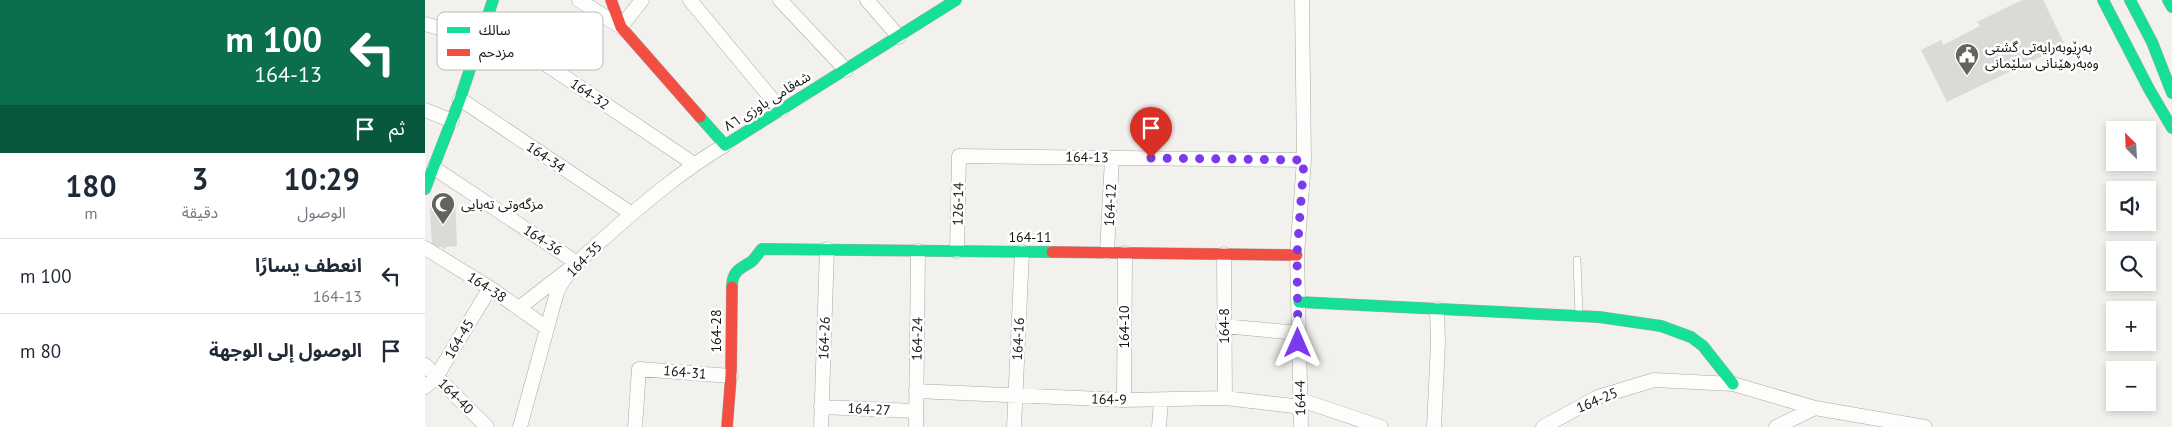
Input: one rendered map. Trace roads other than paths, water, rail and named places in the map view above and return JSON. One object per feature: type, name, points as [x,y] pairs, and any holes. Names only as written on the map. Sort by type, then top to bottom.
[{"type":"street","points":[[579,0],[598,12]]},
{"type":"street","name":"شەقامی باوزی ٨٦","points":[[611,0],[621,27],[725,145],[956,0]]},
{"type":"street","points":[[603,15],[621,27],[641,0]]},
{"type":"street","points":[[690,0],[781,110]]},
{"type":"street","points":[[780,0],[846,70]]},
{"type":"street","points":[[867,0],[899,37]]},
{"type":"street","name":"164-4","points":[[1301,427],[1297,255],[1304,160],[1302,0]]},
{"type":"street","points":[[2103,0],[2172,128]]},
{"type":"street","points":[[2130,0],[2152,42],[2172,93]]},
{"type":"street","points":[[2168,0],[2172,7]]},
{"type":"street","points":[[425,189],[471,70]]},
{"type":"street","name":"164-32","points":[[555,70],[694,164]]},
{"type":"street","name":"164-34","points":[[461,99],[632,214]]},
{"type":"street","points":[[425,110],[452,121]]},
{"type":"street","name":"164-35","points":[[520,427],[557,292],[562,281],[577,263],[632,214],[694,164],[725,145]]},
{"type":"street","name":"164-13","points":[[959,156],[1304,160]]},
{"type":"street","name":"126-14","points":[[957,251],[959,156]]},
{"type":"street","name":"164-12","points":[[1107,252],[1112,158]]},
{"type":"street","name":"164-36","points":[[434,168],[577,263]]},
{"type":"street","name":"164-38","points":[[425,248],[491,288],[547,328]]},
{"type":"street","name":"164-11","points":[[763,249],[1297,255]]},
{"type":"street","name":"164-28","points":[[727,427],[731,376],[732,278],[740,267],[752,261],[763,249]]},
{"type":"street","name":"164-26","points":[[821,427],[827,249]]},
{"type":"street","name":"164-24","points":[[916,427],[918,251]]},
{"type":"street","name":"164-16","points":[[1014,427],[1022,252]]},
{"type":"street","name":"164-10","points":[[1125,253],[1125,400]]},
{"type":"street","name":"164-8","points":[[1224,254],[1225,398]]},
{"type":"street","points":[[519,308],[577,263]]},
{"type":"street","name":"164-45","points":[[425,387],[437,377],[491,288]]},
{"type":"street","points":[[1299,302],[1579,316],[1641,322],[1678,331],[1691,337],[1703,346],[1733,384]]},
{"type":"street","points":[[1434,427],[1438,343],[1437,309]]},
{"type":"street","points":[[1223,326],[1298,333]]},
{"type":"street","name":"164-40","points":[[425,365],[482,425]]},
{"type":"street","name":"164-31","points":[[635,427],[639,369],[731,376]]},
{"type":"street","name":"164-25","points":[[1543,427],[1598,397],[1654,380],[1733,384],[1815,408],[1925,427]]},
{"type":"street","name":"164-9","points":[[916,391],[1161,401],[1225,398],[1301,404],[1381,427]]},
{"type":"street","points":[[1159,427],[1161,401]]},
{"type":"street","name":"164-27","points":[[821,407],[916,411]]},
{"type":"street","points":[[1776,427],[1815,408]]},
{"type":"lane","points":[[1577,260],[1579,316]]},
{"type":"place","name":"بەڕێوبەرایەتی گشتی وەبەرهێنانی سلێمانی","points":[[1967,76]]},
{"type":"place","name":"مزگەوتی تەبایی","points":[[443,225]]}]
